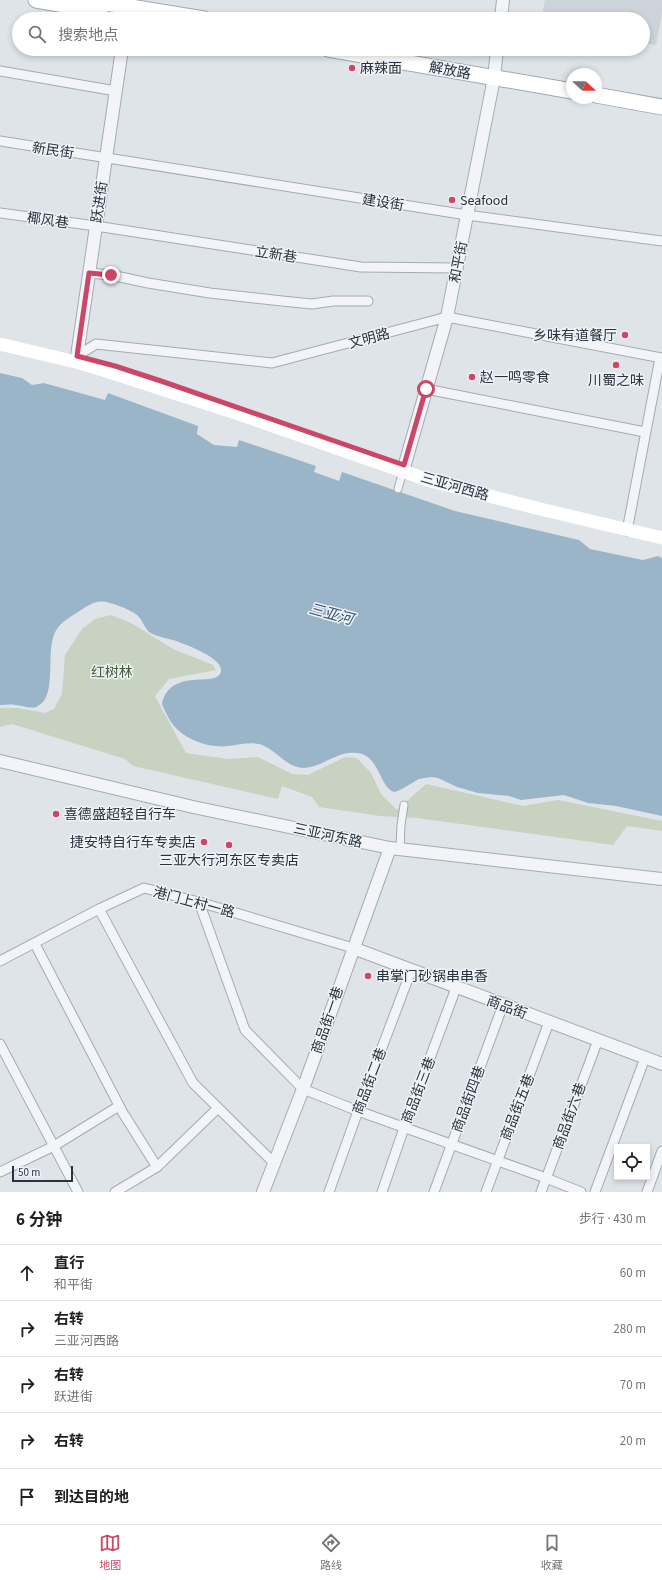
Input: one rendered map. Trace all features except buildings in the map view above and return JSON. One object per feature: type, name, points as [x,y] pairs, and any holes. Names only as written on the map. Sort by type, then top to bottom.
[{"type":"main road","points":[[36,0],[145,12]]},
{"type":"main road","points":[[88,0],[128,10]]},
{"type":"main road","name":"解放路","points":[[376,56],[494,73],[566,81]]},
{"type":"main road","name":"解放路","points":[[418,56],[566,90]]},
{"type":"main road","points":[[602,87],[662,97]]},
{"type":"main road","points":[[602,96],[662,106]]},
{"type":"main road","name":"三亚河西路","points":[[0,338],[115,366],[404,468]]},
{"type":"main road","name":"三亚河西路","points":[[0,344],[103,370],[404,468],[628,526],[662,538]]},
{"type":"main road","name":"三亚河西路","points":[[628,526],[662,529]]},
{"type":"street","points":[[502,12],[503,0]]},
{"type":"street","name":"跃进街","points":[[77,356],[121,56]]},
{"type":"street","name":"和平街","points":[[404,468],[447,318],[496,56]]},
{"type":"street","points":[[0,71],[116,91]]},
{"type":"street","name":"新民街","points":[[0,141],[106,158]]},
{"type":"street","name":"建设街","points":[[106,158],[467,215],[662,241]]},
{"type":"street","name":"椰风巷","points":[[0,213],[96,226]]},
{"type":"street","name":"立新巷","points":[[96,226],[361,268],[457,268]]},
{"type":"street","points":[[89,273],[111,275],[148,283],[210,293],[282,301],[312,304],[332,301],[368,301]]},
{"type":"street","name":"文明路","points":[[77,356],[96,344],[272,363],[447,318],[661,358]]},
{"type":"street","points":[[628,526],[645,432],[661,358]]},
{"type":"street","points":[[426,389],[645,432]]},
{"type":"street","points":[[398,489],[404,468]]},
{"type":"street","name":"三亚河东路","points":[[0,761],[193,807],[395,848],[662,879]]},
{"type":"street","points":[[395,848],[404,805]]},
{"type":"street","name":"商品街一巷","points":[[263,1192],[303,1089],[353,948],[395,848]]},
{"type":"street","name":"港门上村一路","points":[[0,961],[35,944],[99,909],[144,888],[199,902],[353,948]]},
{"type":"street","points":[[199,902],[245,1030],[303,1089],[358,1111],[546,1178],[581,1192]]},
{"type":"street","points":[[99,909],[193,1083],[274,1163]]},
{"type":"street","points":[[35,944],[119,1106],[157,1167]]},
{"type":"street","name":"商品街","points":[[353,948],[456,988],[662,1064]]},
{"type":"street","name":"商品街二巷","points":[[329,1192],[411,971]]},
{"type":"street","name":"商品街三巷","points":[[382,1192],[456,988]]},
{"type":"street","name":"商品街四巷","points":[[434,1192],[503,1005]]},
{"type":"street","name":"商品街五巷","points":[[486,1192],[496,1160],[549,1022]]},
{"type":"street","name":"商品街六巷","points":[[541,1192],[598,1040]]},
{"type":"street","points":[[0,1044],[78,1192]]},
{"type":"street","points":[[594,1192],[645,1058]]},
{"type":"street","points":[[0,1172],[54,1146],[119,1106]]},
{"type":"street","points":[[115,1192],[157,1167],[218,1108]]},
{"type":"street","points":[[647,1192],[662,1151]]},
{"type":"shaded area","points":[[545,0],[662,0],[662,13],[656,45],[650,44],[650,12],[542,12]]},
{"type":"green space","name":"红树林","points":[[111,615],[131,623],[173,649],[213,665],[216,670],[169,679],[155,696],[186,753],[228,759],[258,757],[292,774],[308,775],[345,757],[357,758],[371,773],[381,794],[397,810],[426,784],[523,806],[558,800],[662,821],[662,831],[627,826],[613,845],[417,818],[380,816],[319,807],[312,797],[282,786],[278,799],[133,766],[125,759],[12,724],[0,727],[0,708],[18,708],[45,713],[54,709],[62,694],[65,655],[82,629],[95,619]]},
{"type":"water","name":"三亚河","points":[[0,373],[22,378],[32,385],[44,383],[105,400],[108,393],[198,426],[197,434],[214,445],[237,447],[239,440],[316,466],[314,472],[339,481],[342,472],[455,511],[579,540],[590,549],[643,560],[658,556],[662,558],[662,816],[616,806],[588,803],[564,795],[521,800],[509,796],[478,793],[457,787],[438,778],[431,777],[419,779],[395,792],[386,786],[373,762],[362,754],[346,754],[318,765],[304,768],[292,765],[265,746],[255,743],[215,746],[195,741],[175,727],[168,718],[162,704],[167,692],[174,685],[218,676],[221,671],[220,666],[212,658],[198,650],[177,641],[156,636],[149,632],[137,615],[122,607],[106,602],[96,602],[90,605],[65,621],[57,629],[51,648],[50,684],[43,702],[36,707],[0,705]]},
{"type":"place","name":"麻辣面","points":[[352,68]]},
{"type":"place","name":"Seafood","points":[[452,200]]},
{"type":"place","name":"乡味有道餐厅","points":[[625,335]]},
{"type":"place","name":"川蜀之味","points":[[616,365]]},
{"type":"place","name":"赵一鸣零食","points":[[472,377]]},
{"type":"place","name":"喜德盛超轻自行车","points":[[56,814]]},
{"type":"place","name":"捷安特自行车专卖店","points":[[204,842]]},
{"type":"place","name":"三亚大行河东区专卖店","points":[[229,845]]},
{"type":"place","name":"串掌门砂锅串串香","points":[[368,976]]},
{"type":"route","points":[[111,275],[89,273],[77,356],[115,366],[161,381],[404,465],[426,389]]}]
